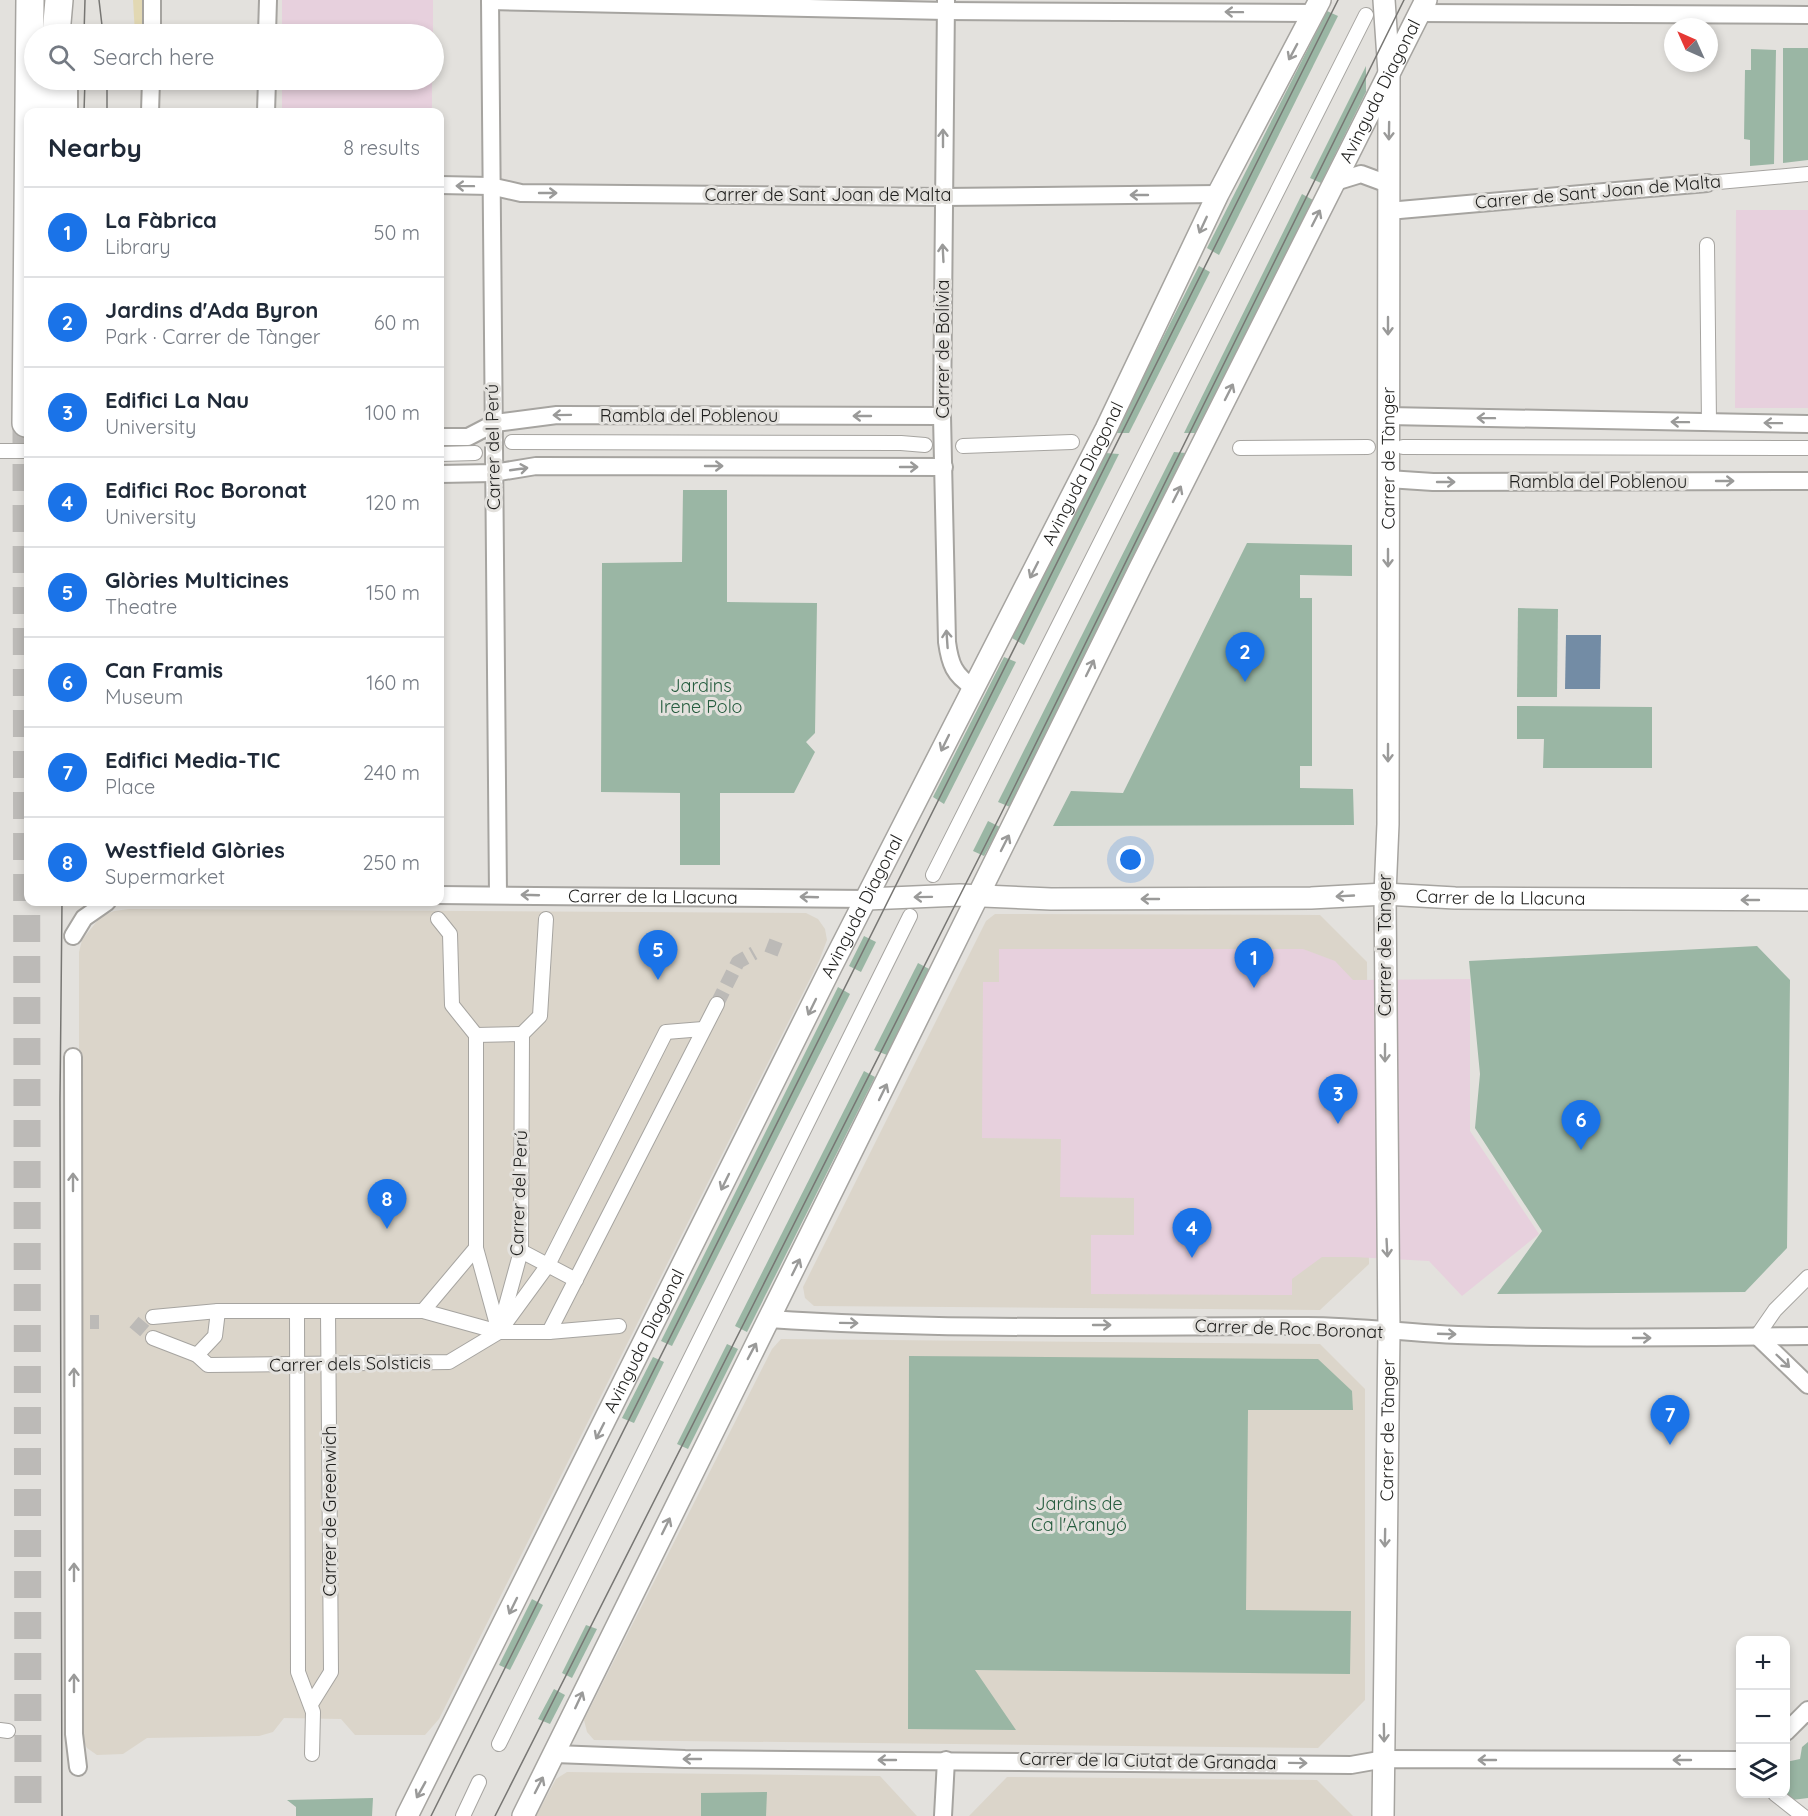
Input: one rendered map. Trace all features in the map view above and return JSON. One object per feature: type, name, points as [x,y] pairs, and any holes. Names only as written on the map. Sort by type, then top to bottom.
[{"type":"main road","points":[[30,0],[30,24]]},
{"type":"main road","points":[[57,24],[59,0]]},
{"type":"main road","points":[[29,90],[29,108]]},
{"type":"main road","points":[[51,108],[52,90]]},
{"type":"street","points":[[67,0],[68,24]]},
{"type":"street","points":[[152,0],[152,24]]},
{"type":"street","points":[[267,24],[268,0]]},
{"type":"street","name":"Carrer de Tànger","points":[[1383,1816],[1389,1332],[1384,894],[1388,824],[1389,73],[1384,0]]},
{"type":"street","points":[[490,1],[1316,6]]},
{"type":"street","name":"Carrer del Perú","points":[[490,1],[498,894]]},
{"type":"street","name":"Carrer de Bolívia","points":[[946,5],[942,416],[947,642],[950,665],[961,679],[973,687]]},
{"type":"street","name":"Avinguda Diagonal","points":[[407,1816],[973,687],[1106,429],[1218,194],[1316,6]]},
{"type":"street","points":[[1423,7],[1808,15]]},
{"type":"street","name":"Avinguda Diagonal","points":[[523,1816],[1140,568],[1423,7]]},
{"type":"street","points":[[933,875],[1366,15]]},
{"type":"street","points":[[69,90],[69,108]]},
{"type":"street","points":[[150,108],[151,90]]},
{"type":"street","points":[[266,108],[267,90]]},
{"type":"street","name":"Avinguda Diagonal","points":[[1335,182],[1361,174],[1388,184]]},
{"type":"street","name":"Carrer de Sant Joan de Malta","points":[[1388,210],[1808,174]]},
{"type":"street","name":"Carrer de Sant Joan de Malta","points":[[444,185],[490,186],[521,193],[943,197],[1218,194]]},
{"type":"street","points":[[1707,245],[1709,422]]},
{"type":"street","name":"Rambla del Poblenou","points":[[444,437],[468,436],[495,423],[557,415],[942,416]]},
{"type":"street","points":[[1388,416],[1808,424]]},
{"type":"street","name":"Rambla del Poblenou","points":[[512,442],[901,443],[926,446]]},
{"type":"street","points":[[963,446],[1072,442]]},
{"type":"street","points":[[1240,448],[1368,447]]},
{"type":"street","name":"Rambla del Poblenou","points":[[1403,447],[1808,448]]},
{"type":"street","points":[[0,451],[24,451]]},
{"type":"street","points":[[444,454],[475,453]]},
{"type":"street","points":[[444,474],[494,473],[536,466],[944,467]]},
{"type":"street","name":"Rambla del Poblenou","points":[[1388,479],[1433,482],[1808,481]]},
{"type":"street","name":"Carrer de la Llacuna","points":[[444,895],[867,899],[978,896],[1051,899],[1311,898],[1384,894],[1455,898],[1808,900]]},
{"type":"street","points":[[73,936],[84,918],[101,906]]},
{"type":"street","points":[[499,1744],[910,916]]},
{"type":"street","points":[[438,919],[450,934],[452,1005],[476,1035],[522,1034],[540,1016],[546,920]]},
{"type":"street","points":[[549,1332],[717,1004]]},
{"type":"street","points":[[499,1332],[548,1265],[666,1032],[703,1029]]},
{"type":"street","name":"Carrer del Perú","points":[[499,1332],[521,1251],[522,1034]]},
{"type":"street","name":"Carrer del Perú","points":[[476,1035],[476,1248],[499,1332]]},
{"type":"street","points":[[73,1057],[74,1711],[78,1767]]},
{"type":"street","points":[[423,1311],[476,1248]]},
{"type":"street","points":[[521,1251],[576,1280]]},
{"type":"street","points":[[1808,1277],[1775,1310],[1757,1336],[1808,1385]]},
{"type":"street","points":[[153,1317],[218,1311],[423,1311],[499,1332],[549,1332],[619,1326]]},
{"type":"street","points":[[197,1355],[215,1336],[218,1311]]},
{"type":"street","name":"Carrer de Greenwich","points":[[297,1312],[298,1672],[311,1704],[312,1754]]},
{"type":"street","name":"Carrer de Greenwich","points":[[311,1704],[331,1672],[328,1312]]},
{"type":"street","name":"Carrer de Roc Boronat","points":[[769,1319],[1020,1325],[1311,1326],[1389,1332],[1631,1338],[1808,1336]]},
{"type":"street","name":"Carrer dels Solsticis","points":[[153,1338],[197,1355],[208,1365],[298,1365],[449,1362],[499,1332]]},
{"type":"street","points":[[1790,1727],[1808,1710]]},
{"type":"street","name":"Carrer de la Ciutat de Granada","points":[[555,1754],[685,1759],[1351,1765],[1385,1759],[1736,1760]]},
{"type":"street","points":[[943,1816],[946,1760]]},
{"type":"street","points":[[463,1816],[479,1782]]},
{"type":"street","points":[[1780,1798],[1803,1816]]},
{"type":"shaded area","points":[[282,0],[433,0],[433,24],[282,24]]},
{"type":"shaded area","points":[[282,90],[432,90],[432,108],[282,108]]},
{"type":"shaded area","points":[[1736,210],[1808,210],[1808,408],[1735,408]]},
{"type":"shaded area","points":[[129,909],[806,913],[818,919],[825,929],[827,940],[819,961],[439,1719],[425,1735],[355,1735],[341,1719],[284,1718],[273,1732],[259,1736],[147,1738],[123,1754],[97,1755],[87,1748],[79,1733],[79,952],[82,940],[101,916]]},
{"type":"shaded area","points":[[995,914],[1320,915],[1367,962],[1369,1264],[1320,1310],[814,1306],[805,1298],[803,1287],[986,921]]},
{"type":"shaded area","points":[[999,949],[1303,949],[1335,961],[1353,980],[1470,979],[1470,1131],[1539,1234],[1462,1296],[1429,1261],[1354,1257],[1322,1257],[1292,1279],[1292,1295],[1091,1294],[1091,1235],[1134,1235],[1134,1198],[1060,1197],[1061,1139],[982,1138],[983,982],[999,982]]},
{"type":"shaded area","points":[[781,1339],[1320,1344],[1365,1389],[1365,1700],[1318,1748],[594,1740],[587,1732],[584,1720],[772,1349]]},
{"type":"shaded area","points":[[567,1772],[880,1776],[917,1816],[536,1816],[556,1779]]},
{"type":"shaded area","points":[[1007,1777],[1317,1780],[1353,1816],[969,1816]]},
{"type":"green space","points":[[1327,11],[1338,16],[1219,255],[1207,248]]},
{"type":"green space","points":[[1783,48],[1808,48],[1808,160],[1783,163]]},
{"type":"green space","points":[[1751,49],[1776,50],[1774,164],[1750,166],[1750,140],[1744,139],[1745,70],[1751,70]]},
{"type":"green space","points":[[1366,66],[1366,92],[1321,183],[1310,178]]},
{"type":"green space","points":[[1302,194],[1313,200],[1196,433],[1184,433]]},
{"type":"green space","points":[[1199,266],[1210,272],[1129,433],[1115,433]]},
{"type":"green space","points":[[1174,452],[1186,453],[1010,807],[998,802]]},
{"type":"green space","points":[[1105,453],[1119,454],[1024,645],[1012,638]]},
{"type":"green space","name":"Jardins Irene Polo","points":[[683,490],[727,490],[727,602],[817,603],[815,733],[806,742],[815,752],[794,793],[720,793],[720,865],[680,865],[680,793],[601,792],[602,563],[682,562]]},
{"type":"green space","points":[[1247,543],[1352,545],[1352,576],[1300,575],[1300,598],[1312,598],[1312,766],[1300,766],[1300,788],[1353,789],[1354,825],[1053,826],[1071,791],[1123,793]]},
{"type":"green space","points":[[1518,608],[1558,609],[1557,697],[1517,697]]},
{"type":"green space","points":[[1004,657],[1016,662],[944,804],[933,797]]},
{"type":"green space","points":[[1517,706],[1652,707],[1652,768],[1543,768],[1544,739],[1517,739]]},
{"type":"green space","points":[[988,821],[1000,827],[984,856],[973,851]]},
{"type":"green space","points":[[864,936],[876,942],[861,972],[849,966]]},
{"type":"green space","points":[[1757,946],[1790,980],[1787,1248],[1745,1292],[1497,1294],[1542,1231],[1475,1128],[1480,1074],[1469,961]]},
{"type":"green space","points":[[918,963],[929,969],[887,1055],[874,1050]]},
{"type":"green space","points":[[838,987],[850,994],[672,1346],[661,1341]]},
{"type":"green space","points":[[864,1071],[875,1077],[747,1332],[735,1326]]},
{"type":"green space","points":[[727,1344],[738,1349],[688,1449],[677,1444]]},
{"type":"green space","name":"Jardins de Ca l'Aranyó","points":[[909,1356],[1318,1359],[1352,1391],[1353,1410],[1248,1410],[1246,1610],[1351,1611],[1350,1674],[975,1670],[1016,1730],[908,1729]]},
{"type":"green space","points":[[653,1357],[664,1362],[634,1423],[622,1418]]},
{"type":"green space","points":[[532,1599],[543,1605],[510,1670],[499,1665]]},
{"type":"green space","points":[[586,1625],[597,1629],[572,1678],[562,1673]]},
{"type":"green space","points":[[554,1689],[565,1695],[550,1724],[538,1719]]},
{"type":"green space","points":[[1808,1742],[1808,1798],[1792,1800],[1788,1798],[1790,1761],[1800,1759],[1802,1747]]},
{"type":"green space","points":[[767,1792],[766,1816],[701,1816],[701,1793]]},
{"type":"green space","points":[[373,1798],[372,1816],[296,1816],[296,1807],[287,1800]]},
{"type":"sand","points":[[133,0],[147,0],[147,24],[134,24]]},
{"type":"water","points":[[1566,635],[1601,635],[1600,689],[1565,689]]},
{"type":"tunnel","points":[[27,906],[28,1816]]},
{"type":"tunnel","points":[[767,945],[780,950]]},
{"type":"tunnel","points":[[717,1004],[738,962],[754,953]]},
{"type":"tunnel","points":[[90,1322],[99,1322]]},
{"type":"tunnel","points":[[134,1322],[153,1338]]},
{"type":"tram line","points":[[84,24],[85,0]]},
{"type":"tram line","points":[[99,0],[102,24]]},
{"type":"tram line","points":[[431,1816],[1338,0]]},
{"type":"tram line","points":[[495,1816],[1000,816],[1404,0]]},
{"type":"tram line","points":[[84,108],[85,90]]},
{"type":"tram line","points":[[107,90],[107,108]]},
{"type":"tram line","points":[[62,906],[60,1100],[62,1816]]},
{"type":"place","name":"Jardins d'Ada Byron","points":[[1245,682]]},
{"type":"place","name":"Glòries Multicines","points":[[658,980]]},
{"type":"place","name":"La Fàbrica","points":[[1254,988]]},
{"type":"place","name":"Edifici La Nau","points":[[1338,1124]]},
{"type":"place","name":"Can Framis","points":[[1581,1150]]},
{"type":"place","name":"Westfield Glòries","points":[[387,1229]]},
{"type":"place","name":"Edifici Roc Boronat","points":[[1192,1258]]},
{"type":"place","name":"Edifici Media-TIC","points":[[1670,1445]]}]
